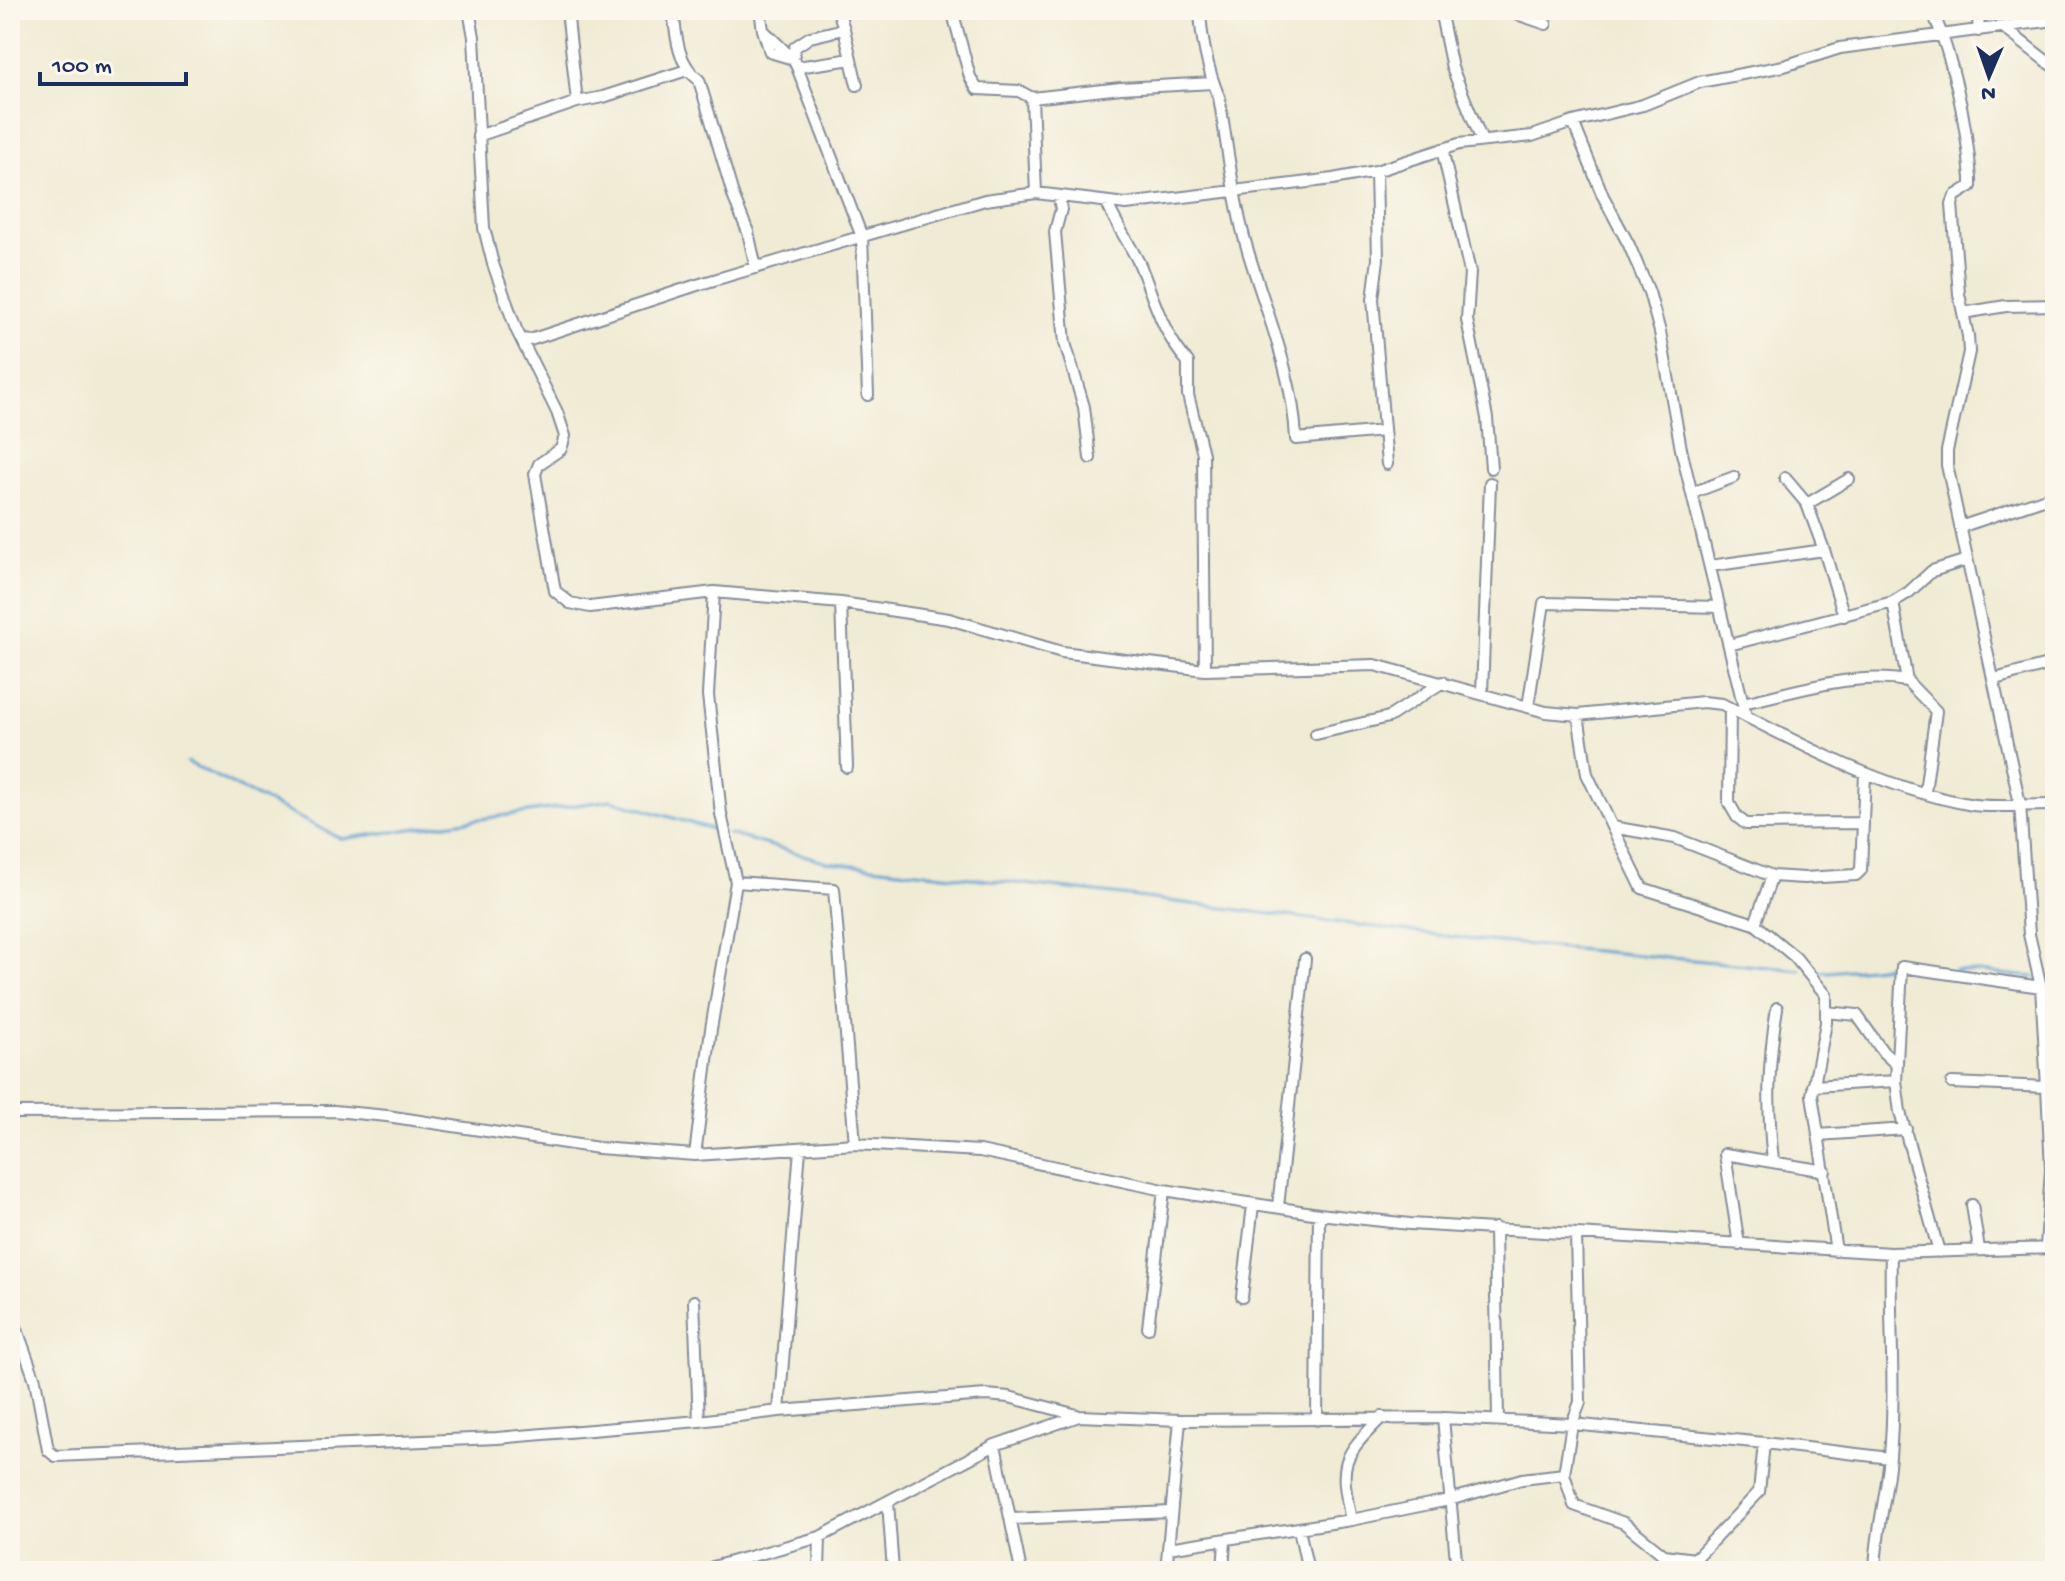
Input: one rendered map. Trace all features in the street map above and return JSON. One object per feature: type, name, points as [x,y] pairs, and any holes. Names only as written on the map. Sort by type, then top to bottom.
[{"type":"street","points":[[469,10],[474,37],[484,228],[493,264],[521,339],[557,412],[565,436],[561,449],[539,464],[535,474],[555,591],[570,603],[590,607],[714,592],[841,603],[949,619],[1062,652],[1205,670],[1375,665],[1546,712],[1578,715],[1703,702],[1722,704],[1865,773],[1925,792],[1972,805],[2055,805]]},
{"type":"street","points":[[567,10],[577,102]]},
{"type":"street","points":[[673,10],[675,36],[687,70],[699,80],[734,198],[748,232],[756,268]]},
{"type":"street","points":[[760,10],[763,30],[795,63],[845,60]]},
{"type":"street","points":[[838,10],[857,85]]},
{"type":"street","points":[[952,10],[970,77],[977,89],[1019,91],[1032,98],[1121,88],[1213,83]]},
{"type":"street","points":[[1191,10],[1201,22]]},
{"type":"street","points":[[1200,10],[1244,236],[1283,357],[1295,408],[1296,439],[1384,431]]},
{"type":"street","points":[[1440,10],[1452,68],[1482,141]]},
{"type":"street","points":[[1505,10],[1546,24]]},
{"type":"street","points":[[1932,10],[1959,90],[1971,178],[1971,186],[1955,196],[1952,204],[1959,294],[1969,352],[1947,451],[1947,465],[2020,804],[2029,934],[2040,984],[2051,1169],[2055,1314]]},
{"type":"street","points":[[1978,31],[1979,10]]},
{"type":"street","points":[[521,339],[530,340],[985,200],[1036,193],[1126,204],[1376,171],[1442,149],[1532,136],[1573,122],[1643,105],[1700,82],[1767,70],[1840,48],[2055,20]]},
{"type":"street","points":[[2003,27],[2055,68]]},
{"type":"street","points":[[844,29],[810,37],[795,47],[795,63],[862,237],[868,395]]},
{"type":"street","points":[[478,136],[577,102],[603,97],[687,70]]},
{"type":"street","points":[[1032,98],[1036,193]]},
{"type":"street","points":[[1573,122],[1603,196],[1649,292],[1660,332],[1681,449],[1746,716]]},
{"type":"street","points":[[1442,149],[1470,272],[1467,320],[1487,418],[1491,468]]},
{"type":"street","points":[[1376,171],[1378,259],[1373,299],[1387,464]]},
{"type":"street","points":[[1059,198],[1061,209],[1055,232],[1065,343],[1084,407],[1090,458]]},
{"type":"street","points":[[1107,203],[1138,262],[1168,336],[1188,362],[1188,395],[1203,454],[1205,670]]},
{"type":"street","points":[[1963,313],[2006,306],[2055,305]]},
{"type":"street","points":[[1692,493],[1734,477]]},
{"type":"street","points":[[1785,478],[1807,504],[1844,616]]},
{"type":"street","points":[[1807,504],[1849,479]]},
{"type":"street","points":[[1482,693],[1490,483]]},
{"type":"street","points":[[1960,527],[2055,495]]},
{"type":"street","points":[[1710,566],[1824,550]]},
{"type":"street","points":[[1729,645],[1893,602],[1932,571],[1967,560]]},
{"type":"street","points":[[695,1155],[711,1029],[736,882],[721,814],[708,695],[714,592]]},
{"type":"street","points":[[1893,602],[1907,681],[1936,711],[1925,792]]},
{"type":"street","points":[[841,603],[847,767]]},
{"type":"street","points":[[1528,707],[1544,603],[1720,607]]},
{"type":"street","points":[[1995,679],[2055,663]]},
{"type":"street","points":[[1743,703],[1849,681],[1888,677],[1907,681]]},
{"type":"street","points":[[1316,734],[1389,717],[1443,682]]},
{"type":"street","points":[[1730,708],[1729,803],[1737,817],[1746,824],[1863,823]]},
{"type":"street","points":[[1578,715],[1587,774],[1642,888],[1755,924],[1795,957],[1826,995],[1826,1023],[1813,1086],[1836,1251]]},
{"type":"street","points":[[1612,827],[1675,838],[1772,876],[1856,875],[1861,870],[1865,773]]},
{"type":"street","points":[[1755,924],[1772,876]]},
{"type":"street","points":[[736,882],[834,889],[855,1144]]},
{"type":"street","points":[[1278,1207],[1305,959]]},
{"type":"street","points":[[1939,1252],[1900,1112],[1895,1063],[1902,967],[2040,984]]},
{"type":"street","points":[[1773,1161],[1768,1110],[1769,1059],[1777,1008]]},
{"type":"street","points":[[1826,1012],[1857,1015],[1883,1052],[1895,1063]]},
{"type":"street","points":[[1813,1086],[1896,1081]]},
{"type":"street","points":[[1952,1083],[2047,1087]]},
{"type":"street","points":[[10,1113],[334,1111],[387,1116],[598,1148],[695,1155],[855,1144],[980,1151],[1164,1190],[1253,1205],[1410,1224],[1836,1251],[1891,1253],[2052,1249]]},
{"type":"street","points":[[1818,1135],[1906,1129]]},
{"type":"street","points":[[779,1411],[800,1149]]},
{"type":"street","points":[[1739,1245],[1725,1154],[1825,1171]]},
{"type":"street","points":[[1148,1328],[1164,1190]]},
{"type":"street","points":[[1242,1297],[1253,1205]]},
{"type":"street","points":[[1972,1205],[1979,1249]]},
{"type":"street","points":[[1317,1420],[1319,1214]]},
{"type":"street","points":[[1495,1228],[1498,1420]]},
{"type":"street","points":[[1576,1234],[1580,1402],[1572,1424],[1564,1474],[1574,1505],[1624,1523],[1664,1555],[1695,1559],[1704,1571]]},
{"type":"street","points":[[1875,1571],[1876,1545],[1890,1458],[1894,1385],[1889,1316],[1891,1253]]},
{"type":"street","points":[[694,1301],[699,1421]]},
{"type":"street","points":[[10,1310],[35,1380],[48,1450],[55,1456],[497,1438],[986,1395],[1009,1397],[1079,1416],[1180,1420],[1382,1417],[1498,1420],[1572,1424],[1890,1458]]},
{"type":"street","points":[[712,1571],[713,1567],[820,1537],[995,1445],[1079,1416]]},
{"type":"street","points":[[1351,1520],[1344,1484],[1348,1452],[1382,1417]]},
{"type":"street","points":[[1443,1418],[1457,1571]]},
{"type":"street","points":[[1166,1571],[1180,1420]]},
{"type":"street","points":[[1695,1559],[1759,1492],[1764,1443]]},
{"type":"street","points":[[995,1445],[1021,1571]]},
{"type":"street","points":[[1168,1548],[1351,1520],[1449,1500],[1522,1479],[1564,1474]]},
{"type":"street","points":[[888,1502],[893,1571]]},
{"type":"street","points":[[1011,1519],[1171,1512]]},
{"type":"street","points":[[1299,1529],[1308,1571]]},
{"type":"street","points":[[819,1571],[820,1537]]},
{"type":"street","points":[[1223,1571],[1225,1541]]},
{"type":"waterway","points":[[187,762],[342,839],[611,800],[722,832]]},
{"type":"waterway","points":[[729,834],[828,862],[1477,940],[1800,970]]},
{"type":"waterway","points":[[1811,971],[1899,965]]},
{"type":"waterway","points":[[1955,970],[2035,977]]},
{"type":"waterway","points":[[2042,977],[2055,979]]}]
